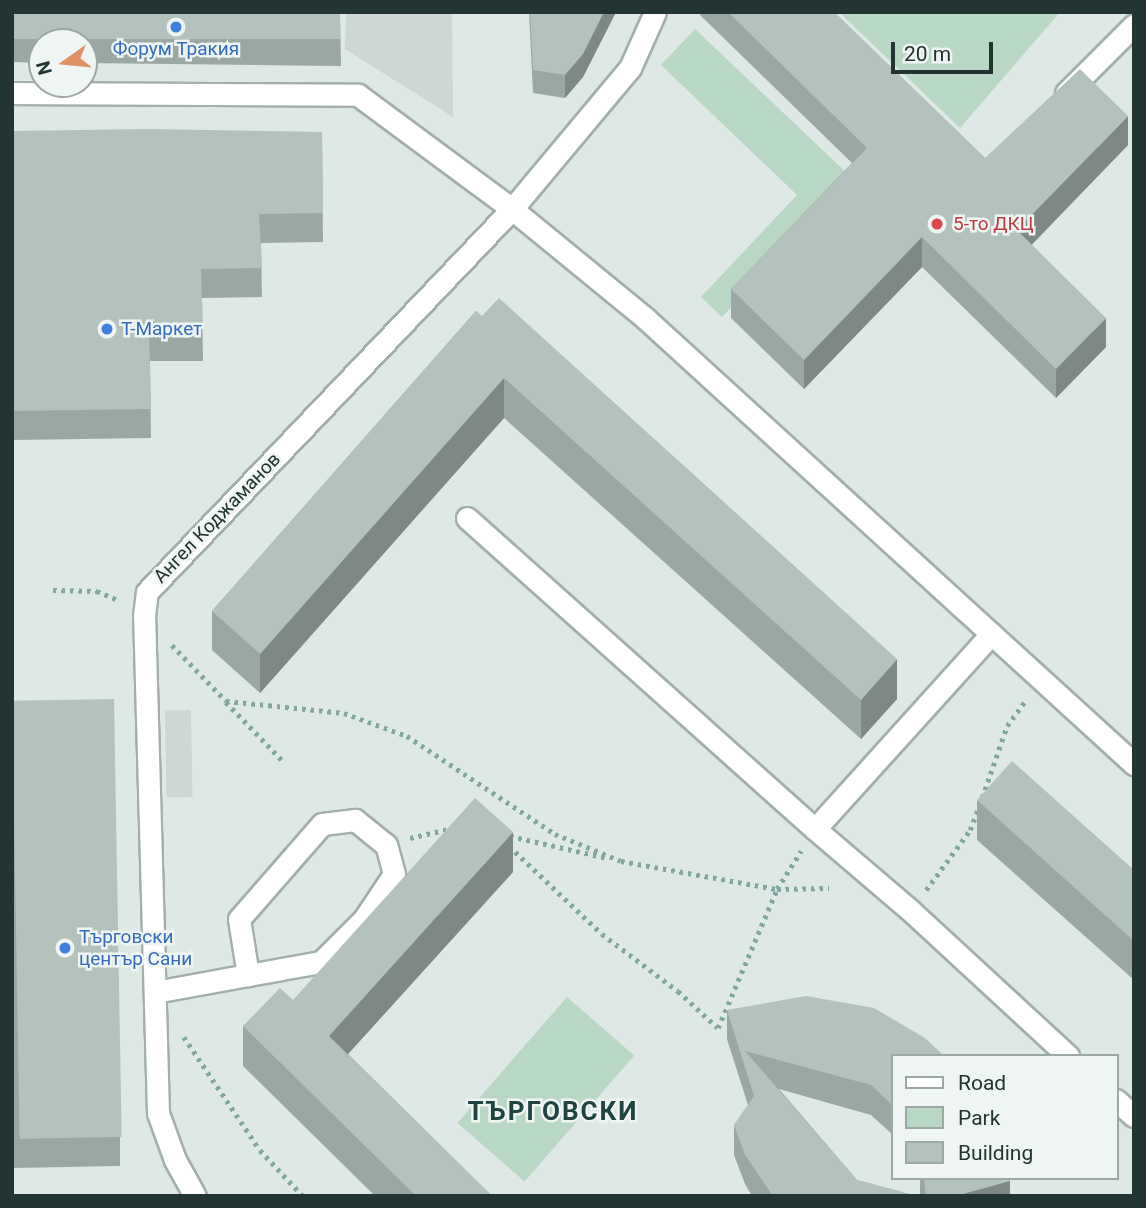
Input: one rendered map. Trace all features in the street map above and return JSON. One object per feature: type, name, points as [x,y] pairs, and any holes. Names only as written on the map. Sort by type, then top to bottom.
[{"type":"street","name":"Ангел Коджаманов","points":[[195,1196],[175,1160],[159,1113],[144,616],[147,592],[512,209],[630,68],[656,12]]},
{"type":"street","points":[[1048,111],[1134,25]]},
{"type":"street","points":[[12,93],[358,94],[512,209],[645,318],[1134,764]]},
{"type":"street","points":[[467,518],[815,829],[911,911],[1066,1054]]},
{"type":"street","points":[[815,829],[991,634]]},
{"type":"street","points":[[155,992],[321,962],[364,919],[394,874],[386,845],[355,820],[322,824],[239,919],[248,975]]},
{"type":"street","points":[[1118,1102],[1134,1116]]},
{"type":"path","points":[[53,590],[97,591],[118,599],[144,616],[282,760]]},
{"type":"path","points":[[911,911],[970,830],[1007,726],[1041,680]]},
{"type":"path","points":[[226,701],[344,713],[407,736],[555,834],[621,861]]},
{"type":"path","points":[[386,845],[441,828],[461,828]]},
{"type":"path","points":[[504,841],[602,934],[678,991],[718,1028],[777,888],[815,829]]},
{"type":"path","points":[[507,835],[621,861],[777,888],[829,888]]},
{"type":"path","points":[[155,992],[260,1150],[303,1196]]},
{"type":"shaded area","points":[[346,12],[452,12],[453,117],[345,49]]},
{"type":"shaded area","points":[[165,710],[191,710],[193,797],[167,797]]},
{"type":"green space","points":[[839,12],[1060,12],[960,128]]},
{"type":"green space","points":[[695,29],[852,178],[722,317],[701,297],[797,195],[661,65]]},
{"type":"green space","points":[[567,997],[634,1055],[525,1181],[457,1123]]},
{"type":"building","points":[[12,12],[340,12],[340,39],[98,39],[98,28],[28,28],[28,39],[12,39]]},
{"type":"building","points":[[530,12],[604,12],[583,54],[565,75],[533,70]]},
{"type":"building","name":"5-то ДКЦ","points":[[728,12],[834,12],[985,158],[1080,69],[1128,116],[1017,230],[1106,318],[1056,369],[922,237],[804,360],[731,289],[867,148]]},
{"type":"building","name":"Т-Маркет","points":[[147,129],[322,132],[323,213],[259,214],[262,268],[201,269],[203,331],[149,332],[151,409],[12,411],[12,131]]},
{"type":"building","points":[[499,298],[897,659],[861,700],[504,378],[260,654],[212,611],[476,311],[482,316]]},
{"type":"building","name":"Търговски център Сани","points":[[114,699],[122,1137],[20,1139],[12,701]]},
{"type":"building","points":[[1012,761],[1134,870],[1134,941],[977,800]]},
{"type":"building","points":[[475,798],[513,832],[329,1036],[492,1196],[416,1196],[243,1026],[280,988],[293,1000]]},
{"type":"building","points":[[806,996],[874,1008],[925,1038],[942,1054],[890,1054],[890,1103],[871,1085],[745,1051],[857,1180],[917,1196],[773,1196],[745,1155],[734,1125],[754,1096],[727,1010]]},
{"type":"building","points":[[924,1180],[1010,1181],[955,1196],[926,1196]]},
{"type":"place","name":"Форум Тракия","points":[[176,27]]},
{"type":"place","name":"5-то ДКЦ","points":[[937,224]]},
{"type":"place","name":"Т-Маркет","points":[[107,329]]},
{"type":"place","name":"Търговски център Сани","points":[[65,948]]},
{"type":"district","name":"ТЪРГОВСКИ","points":[[553,1112]]}]
